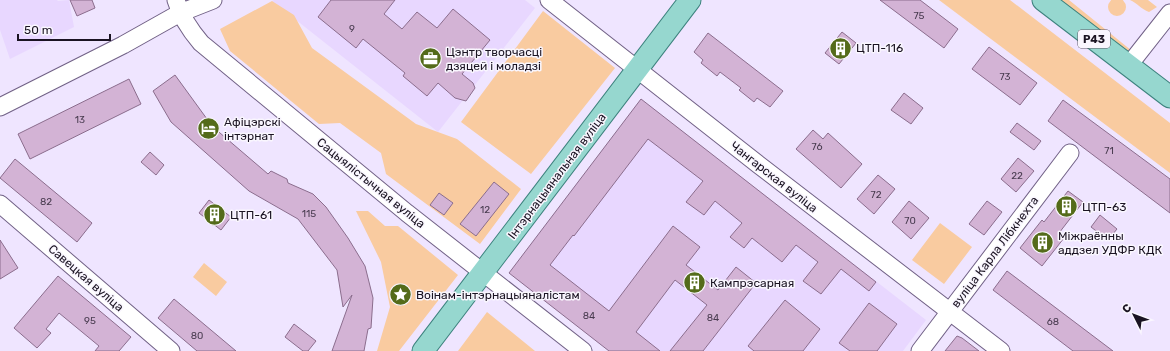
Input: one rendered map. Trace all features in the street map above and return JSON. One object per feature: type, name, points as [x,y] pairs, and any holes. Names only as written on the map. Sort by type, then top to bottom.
[{"type":"main road","name":"Інтэрнацыянальная вуліца","points":[[423,351],[690,0]]},
{"type":"main road","name":"Р43","points":[[1043,0],[1170,97]]},
{"type":"street","points":[[0,107],[123,45],[178,7],[213,0]]},
{"type":"street","name":"Чангарская вуліца","points":[[549,0],[637,70],[1001,351]]},
{"type":"street","name":"Сацыялістычная вуліца","points":[[178,7],[190,30],[202,43],[407,213],[583,351]]},
{"type":"street","points":[[1129,65],[1170,13]]},
{"type":"street","name":"вуліца Карла Лібкнехта","points":[[920,351],[1070,153]]},
{"type":"street","name":"Савецкая вуліца","points":[[0,204],[171,351]]},
{"type":"shaded area","points":[[1117,-2],[1123,1],[1126,7],[1123,13],[1117,16],[1111,13],[1108,7],[1111,1]]},
{"type":"shaded area","points":[[0,0],[69,0],[74,27],[10,59],[0,30]]},
{"type":"shaded area","points":[[525,0],[535,8],[438,132],[272,1]]},
{"type":"shaded area","points":[[939,0],[1010,0],[1170,123],[1170,173]]},
{"type":"shaded area","points":[[1043,0],[1069,0],[1137,55],[1129,65]]},
{"type":"shaded area","points":[[1130,0],[1148,0],[1157,7],[1149,12]]},
{"type":"shaded area","points":[[272,1],[294,15],[312,48],[416,124],[457,139],[521,189],[480,244],[386,174],[381,153],[340,123],[319,124],[230,51],[220,29]]},
{"type":"shaded area","points":[[543,11],[615,68],[531,174],[461,122]]},
{"type":"shaded area","points":[[641,99],[926,320],[903,351],[609,351],[509,273]]},
{"type":"shaded area","points":[[356,211],[368,211],[385,226],[398,226],[458,275],[399,351],[377,351],[390,307],[381,262]]},
{"type":"shaded area","points":[[940,223],[972,247],[944,284],[912,260]]},
{"type":"shaded area","points":[[204,263],[227,282],[216,296],[193,277]]},
{"type":"shaded area","points":[[487,312],[535,351],[458,351]]},
{"type":"building","points":[[70,0],[92,0],[95,8],[77,16]]},
{"type":"building","name":"Цэнтр творчасці дзяцей і моладзі","points":[[331,0],[395,0],[384,14],[402,29],[417,12],[437,28],[453,9],[490,40],[462,74],[473,83],[475,88],[466,101],[455,98],[438,83],[427,96],[403,76],[405,73],[363,39],[356,48],[318,17]]},
{"type":"building","points":[[880,0],[920,0],[958,29],[944,48]]},
{"type":"building","name":"ЦТП-116","points":[[842,32],[856,43],[839,64],[825,53]]},
{"type":"building","points":[[708,33],[783,91],[770,107],[757,98],[754,102],[739,90],[741,88],[720,72],[717,76],[701,63],[703,60],[694,52]]},
{"type":"building","points":[[989,47],[1037,83],[1020,105],[972,69]]},
{"type":"building","points":[[175,75],[207,119],[206,121],[268,174],[271,171],[287,179],[288,183],[313,194],[326,207],[348,238],[365,266],[373,298],[371,328],[368,329],[364,351],[332,351],[352,295],[343,307],[337,270],[298,219],[249,191],[171,122],[153,91]]},
{"type":"building","points":[[129,79],[141,104],[30,159],[18,134]]},
{"type":"building","points":[[904,93],[923,108],[911,124],[891,110]]},
{"type":"building","points":[[641,99],[876,282],[869,291],[841,269],[821,294],[803,281],[818,262],[796,245],[782,262],[752,238],[744,248],[730,237],[742,223],[715,201],[704,215],[686,202],[703,181],[648,139],[550,265],[609,311],[673,226],[700,247],[686,265],[718,290],[736,267],[756,283],[703,351],[670,351],[707,305],[675,280],[636,332],[660,351],[609,351],[509,273]]},
{"type":"building","points":[[1063,100],[1170,179],[1170,213],[1048,121]]},
{"type":"building","points":[[1017,123],[1041,141],[1034,150],[1010,132]]},
{"type":"building","points":[[813,130],[823,139],[828,133],[862,164],[841,188],[796,149]]},
{"type":"building","points":[[150,152],[164,165],[156,175],[141,162]]},
{"type":"building","points":[[1018,158],[1034,171],[1016,192],[1001,179]]},
{"type":"building","points":[[15,159],[92,223],[77,242],[0,178]]},
{"type":"building","points":[[878,175],[895,189],[874,214],[857,199]]},
{"type":"building","points":[[494,182],[509,194],[476,236],[460,224]]},
{"type":"building","points":[[1068,191],[1083,202],[1059,233],[1064,238],[1042,266],[1020,248],[1042,220],[1044,222]]},
{"type":"building","points":[[439,193],[453,203],[444,215],[430,205]]},
{"type":"building","name":"ЦТП-61","points":[[209,200],[231,217],[221,230],[199,213]]},
{"type":"building","points":[[909,201],[929,218],[911,239],[892,222]]},
{"type":"building","points":[[987,201],[1002,212],[984,235],[969,224]]},
{"type":"building","points":[[1100,215],[1117,229],[1108,240],[1091,227]]},
{"type":"building","points":[[0,240],[18,268],[0,279]]},
{"type":"building","points":[[1007,271],[1113,351],[1073,351],[993,290]]},
{"type":"building","points":[[58,276],[131,337],[119,351],[95,351],[99,346],[59,313],[46,329],[51,333],[37,348],[14,328]]},
{"type":"building","points":[[174,299],[236,351],[197,351],[158,318]]},
{"type":"building","points":[[785,300],[820,329],[803,351],[754,351],[748,346]]},
{"type":"building","points":[[869,303],[897,324],[877,351],[850,351],[839,343]]},
{"type":"building","points":[[294,324],[316,341],[308,351],[303,351],[285,337]]},
{"type":"building","points":[[957,336],[962,338],[979,351],[945,351]]},
{"type":"place","name":"ЦТП-116","points":[[841,48]]},
{"type":"place","name":"Цэнтр творчасці дзяцей і моладзі","points":[[431,59]]},
{"type":"place","name":"Афіцэрскі інтэрнат","points":[[209,129]]},
{"type":"place","name":"ЦТП-63","points":[[1067,207]]},
{"type":"place","name":"ЦТП-61","points":[[215,215]]},
{"type":"place","name":"Міжраённы аддзел УДФР КДК","points":[[1042,243]]},
{"type":"place","name":"Кампрэсарная","points":[[694,283]]},
{"type":"place","name":"Воінам-інтэрнацыяналістам","points":[[400,295]]}]
